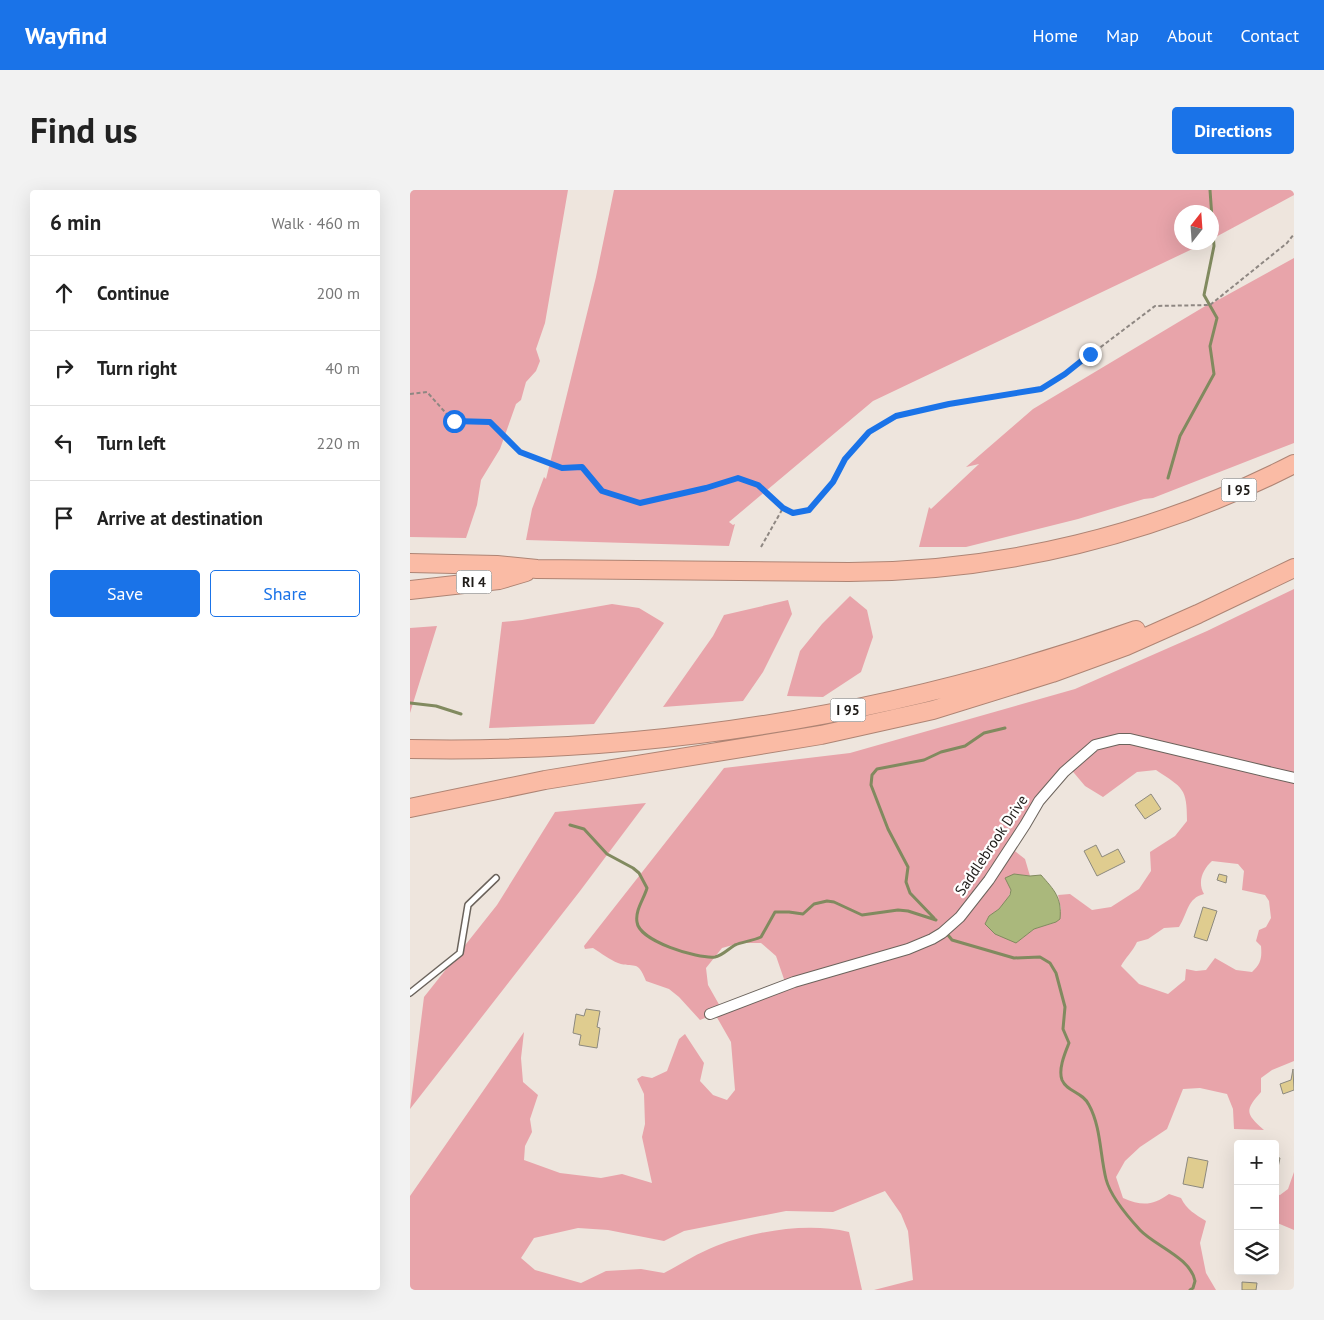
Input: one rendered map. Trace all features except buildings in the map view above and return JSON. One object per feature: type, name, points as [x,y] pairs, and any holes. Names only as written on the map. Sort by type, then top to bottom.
[{"type":"highway","name":"I 95","points":[[410,564],[536,569],[875,572],[962,565],[1037,553],[1110,536],[1209,502],[1294,464]]},
{"type":"highway","name":"I 95","points":[[410,749],[514,749],[628,743],[742,729],[845,711],[938,690],[1040,661],[1124,634],[1269,580],[1294,568]]},
{"type":"highway","name":"RI 4","points":[[410,590],[500,580],[536,569]]},
{"type":"highway","points":[[410,808],[565,777],[821,735],[933,710],[1044,676],[1117,649],[1163,630],[1269,580]]},
{"type":"highway","points":[[410,813],[456,799]]},
{"type":"street","name":"Saddlebrook Drive","points":[[710,1014],[794,982],[908,949],[932,940],[960,917],[989,880],[1048,790],[1064,772],[1095,745],[1119,738],[1130,739],[1294,778]]},
{"type":"lane","points":[[410,993],[460,953],[468,905],[496,878]]},
{"type":"path","points":[[410,394],[427,392],[454,421],[490,422],[520,452],[562,468],[582,467],[602,491],[640,503],[706,488],[738,478],[758,485],[783,508],[793,513],[809,510],[833,482],[845,459],[869,432],[896,416],[949,404],[1041,389],[1065,374],[1155,306],[1210,305],[1287,243],[1294,234]]},
{"type":"path","points":[[761,547],[783,508]]},
{"type":"shaded area","points":[[410,190],[568,190],[545,323],[536,349],[540,361],[536,371],[526,382],[521,400],[516,404],[500,449],[481,480],[477,505],[466,538],[410,537]]},
{"type":"shaded area","points":[[614,190],[1294,190],[1294,195],[1219,235],[1219,205],[1174,205],[1174,250],[1190,250],[873,401],[729,522],[733,525],[735,524],[729,546],[526,540],[532,509],[544,477],[546,479],[596,277]]},
{"type":"shaded area","points":[[1294,258],[1294,443],[1153,498],[1078,519],[966,547],[919,547],[929,507],[931,509],[979,464],[966,467],[1033,409],[1207,305]]},
{"type":"shaded area","points":[[1294,589],[1294,1061],[1272,1070],[1261,1078],[1261,1092],[1252,1104],[1249,1112],[1264,1130],[1234,1129],[1233,1109],[1227,1094],[1200,1088],[1183,1089],[1167,1129],[1140,1147],[1125,1161],[1116,1177],[1123,1198],[1141,1203],[1152,1203],[1169,1194],[1181,1198],[1189,1209],[1206,1221],[1200,1243],[1206,1273],[1216,1290],[874,1290],[913,1280],[908,1231],[901,1214],[885,1191],[833,1212],[786,1211],[684,1231],[664,1241],[608,1230],[578,1228],[534,1238],[521,1258],[535,1270],[581,1283],[606,1271],[641,1269],[664,1273],[716,1246],[764,1232],[799,1228],[833,1229],[849,1232],[862,1290],[410,1290],[410,1196],[524,1032],[521,1058],[523,1082],[538,1095],[530,1119],[532,1132],[525,1146],[524,1160],[560,1173],[601,1178],[622,1174],[652,1183],[642,1137],[645,1124],[644,1094],[637,1079],[642,1076],[652,1078],[667,1071],[679,1039],[685,1034],[704,1063],[700,1081],[713,1095],[727,1100],[735,1090],[731,1042],[715,1014],[700,1020],[669,989],[646,981],[637,967],[623,965],[593,948],[585,949],[584,946],[724,768],[850,753],[1075,689],[1207,631]],"holes":[[[1069,767],[1085,786],[1103,797],[1137,772],[1156,770],[1178,785],[1182,790],[1186,802],[1187,821],[1175,836],[1150,852],[1151,871],[1139,889],[1111,907],[1092,910],[1070,894],[1058,895],[1061,909],[1056,922],[1034,929],[1017,942],[989,916],[1001,907],[1008,898],[1014,874],[1030,876],[1025,859],[1011,848]],[[1212,861],[1238,864],[1244,871],[1242,890],[1265,895],[1269,901],[1271,918],[1266,927],[1259,930],[1256,941],[1261,946],[1259,963],[1252,972],[1236,970],[1215,958],[1206,970],[1186,969],[1185,980],[1168,994],[1139,984],[1121,966],[1137,942],[1148,939],[1164,928],[1179,927],[1194,899],[1204,894],[1201,880]],[[740,943],[761,943],[776,956],[785,982],[721,1008],[708,985],[706,968],[722,948]]]},
{"type":"shaded area","points":[[850,596],[867,610],[873,637],[861,672],[823,697],[787,696],[800,651],[822,624]]},
{"type":"shaded area","points":[[788,600],[792,614],[763,672],[743,701],[663,707],[713,636],[724,615]]},
{"type":"shaded area","points":[[612,604],[639,608],[664,623],[594,724],[489,728],[502,622]]},
{"type":"shaded area","points":[[437,626],[410,713],[410,628]]},
{"type":"shaded area","points":[[646,803],[410,1109],[424,997],[497,905],[555,812]]},
{"type":"shaded area","points":[[1014,874],[1041,875],[1056,894],[1060,905],[1060,919],[1034,929],[1016,943],[995,934],[985,924],[989,916],[999,909],[1010,895],[1011,890],[1005,878]]},
{"type":"shaded area","points":[[1294,1172],[1294,1230],[1279,1224],[1279,1195],[1288,1189]]},
{"type":"waterway","points":[[1168,478],[1180,436],[1214,374],[1210,346],[1217,318],[1204,295],[1214,246],[1210,190]]},
{"type":"waterway","points":[[410,703],[436,706],[461,714]]},
{"type":"waterway","points":[[934,918],[910,893],[906,882],[908,867],[888,829],[871,785],[872,775],[877,769],[924,760],[941,752],[965,746],[984,733],[1005,728]]},
{"type":"waterway","points":[[570,825],[584,829],[607,854],[639,873],[647,888],[637,913],[637,922],[640,929],[647,936],[658,942],[683,952],[707,957],[718,956],[735,945],[761,937],[775,912],[803,914],[814,904],[827,901],[834,902],[862,915],[898,910],[908,911],[936,920]]},
{"type":"waterway","points":[[948,935],[952,940],[1014,958],[1040,957],[1050,963],[1056,973],[1065,1007],[1063,1029],[1069,1043],[1061,1066],[1062,1080],[1067,1087],[1083,1097],[1089,1105],[1096,1122],[1106,1179],[1116,1199],[1140,1230],[1187,1266],[1195,1281],[1193,1288],[1190,1290]]},
{"type":"route","points":[[454,421],[490,422],[520,452],[562,468],[582,467],[602,491],[640,503],[706,488],[738,478],[758,485],[783,508],[793,513],[809,510],[833,482],[845,459],[869,432],[896,416],[949,404],[1041,389],[1065,374],[1090,354]]}]
